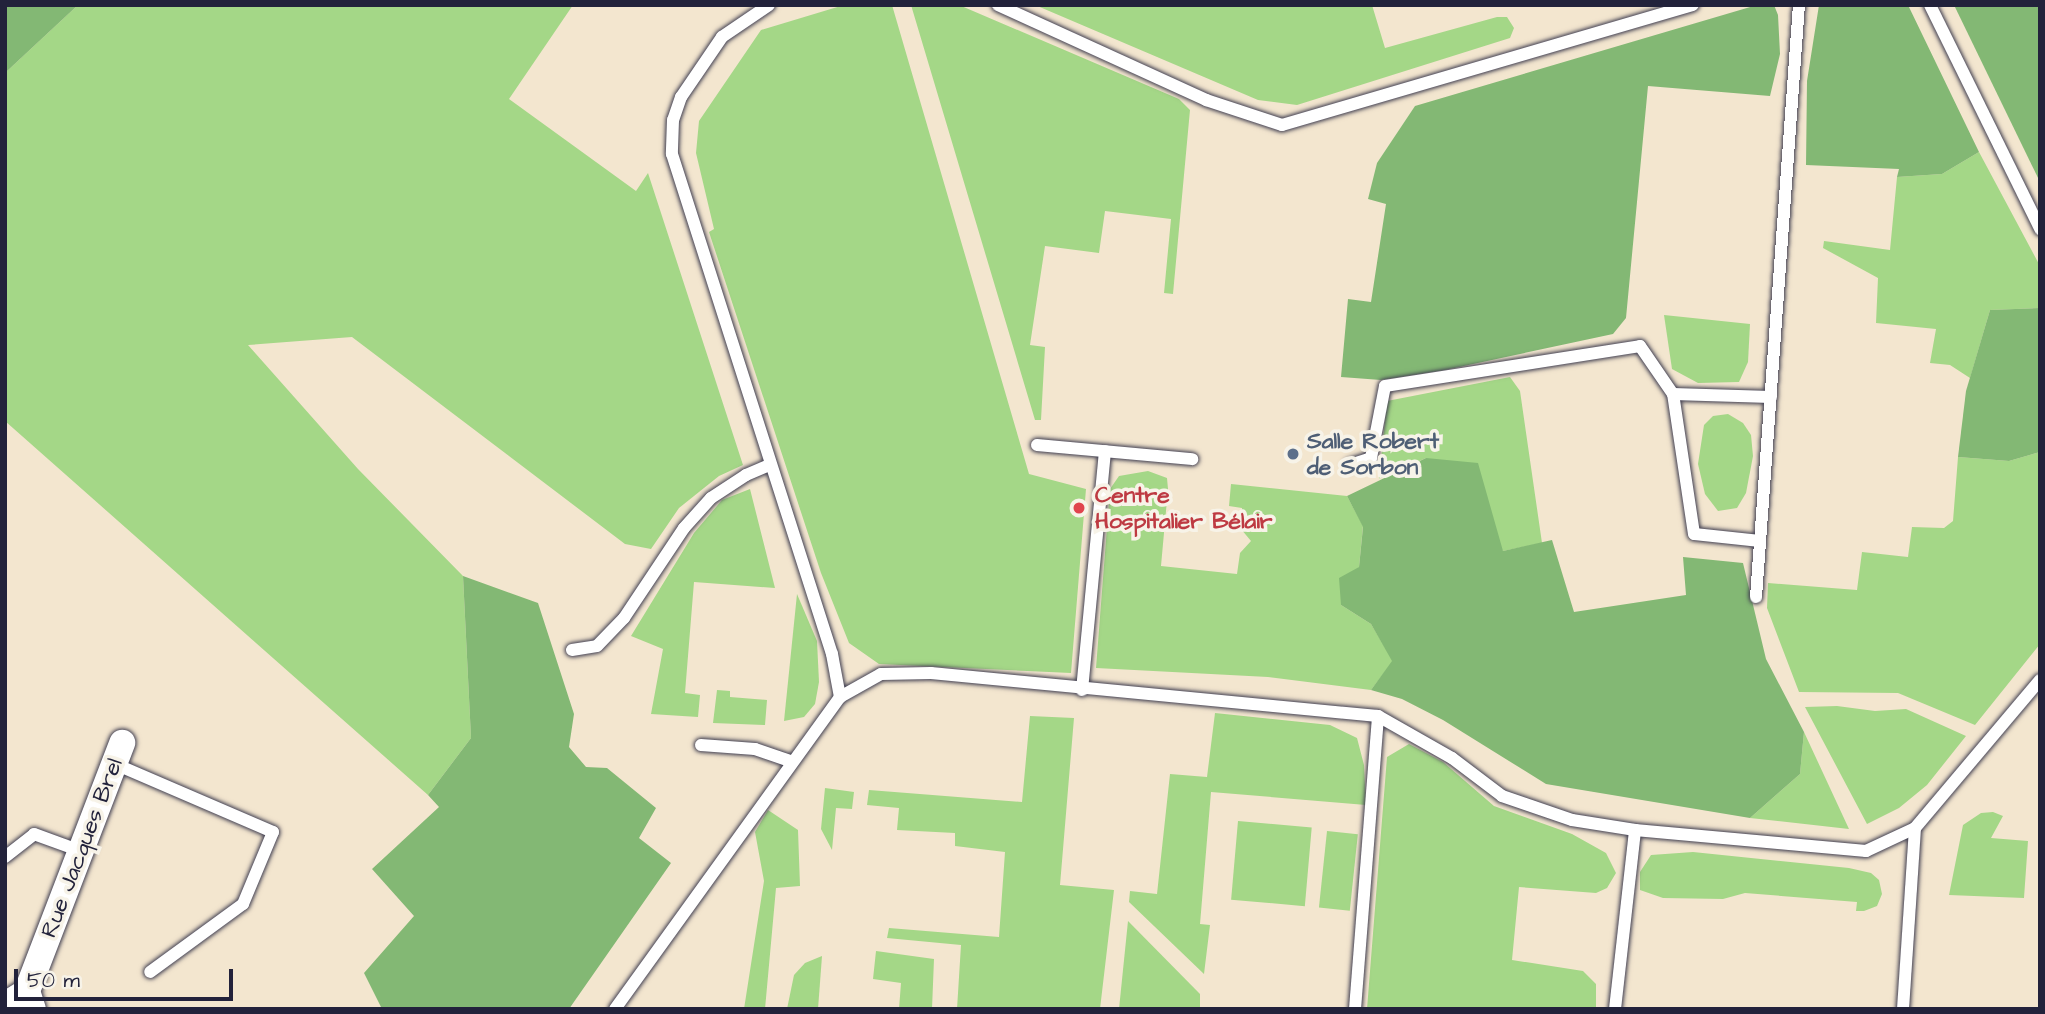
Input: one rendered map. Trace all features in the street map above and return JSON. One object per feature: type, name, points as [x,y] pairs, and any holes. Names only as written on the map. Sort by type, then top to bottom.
[{"type":"street","name":"Rue Jacques Brel","points":[[22,1001],[118,754]]},
{"type":"lane","points":[[769,5],[722,37],[681,97],[673,120],[672,154],[832,654],[840,696]]},
{"type":"lane","points":[[998,5],[1206,100],[1282,125],[1693,5]]},
{"type":"lane","points":[[1756,597],[1799,5]]},
{"type":"lane","points":[[1930,5],[2040,229]]},
{"type":"lane","points":[[1350,465],[1371,458],[1385,386],[1640,346],[1673,394],[1694,534],[1760,541]]},
{"type":"lane","points":[[1673,394],[1771,397]]},
{"type":"lane","points":[[1037,445],[1192,458]]},
{"type":"lane","points":[[1082,690],[1105,451]]},
{"type":"lane","points":[[572,650],[597,646],[624,618],[684,528],[711,498],[746,475],[770,465]]},
{"type":"lane","points":[[615,1009],[790,761],[840,696],[881,674],[931,673],[1082,690],[1378,716],[1442,751],[1502,796],[1572,820],[1636,830],[1867,851],[1915,828],[2040,681]]},
{"type":"lane","points":[[1355,1009],[1378,716]]},
{"type":"lane","points":[[701,745],[755,749],[790,761]]},
{"type":"lane","points":[[118,754],[273,832],[243,904],[150,972]]},
{"type":"lane","points":[[1903,1009],[1915,828]]},
{"type":"lane","points":[[1615,1009],[1636,830]]},
{"type":"lane","points":[[5,857],[34,834],[81,851]]},
{"type":"green space","points":[[5,5],[78,5],[5,73]]},
{"type":"green space","points":[[78,5],[573,5],[509,99],[636,191],[648,173],[743,465],[719,476],[679,508],[651,549],[625,544],[352,337],[248,345],[358,469],[463,576],[471,738],[428,795],[5,421],[5,73]]},
{"type":"green space","points":[[844,5],[892,5],[1029,474],[1086,489],[1071,673],[879,664],[849,643],[821,573],[709,232],[714,229],[696,153],[699,121],[761,30]]},
{"type":"green space","points":[[911,5],[959,5],[1179,99],[1190,110],[1173,294],[1164,293],[1171,219],[1105,211],[1099,253],[1045,246],[1030,345],[1045,347],[1041,420],[1035,420]]},
{"type":"green space","points":[[1035,5],[1372,5],[1385,48],[1497,17],[1507,17],[1514,28],[1510,38],[1297,105],[1258,100]]},
{"type":"green space","points":[[1757,5],[1774,5],[1778,15],[1780,54],[1770,96],[1648,86],[1626,318],[1613,334],[1445,370],[1381,380],[1341,377],[1348,299],[1371,302],[1386,204],[1368,199],[1377,163],[1415,106]]},
{"type":"green space","points":[[1819,5],[1908,5],[1979,152],[1942,174],[1897,177],[1899,169],[1806,165],[1807,81]]},
{"type":"green space","points":[[1954,5],[2040,5],[2040,182]]},
{"type":"green space","points":[[1979,152],[2040,266],[2040,308],[1990,310],[1970,378],[1950,365],[1930,363],[1936,329],[1876,323],[1878,278],[1823,248],[1824,241],[1890,250],[1897,177],[1942,174]]},
{"type":"green space","points":[[2040,308],[2040,452],[2009,461],[1958,457],[1966,391],[1990,310]]},
{"type":"green space","points":[[1664,315],[1750,324],[1748,362],[1739,382],[1698,383],[1672,369]]},
{"type":"green space","points":[[1510,377],[1520,391],[1542,543],[1503,551],[1426,458],[1379,479],[1387,401]]},
{"type":"green space","points":[[1728,414],[1743,423],[1751,435],[1753,456],[1746,493],[1737,508],[1718,511],[1705,494],[1698,464],[1704,425],[1713,416]]},
{"type":"green space","points":[[2040,452],[2040,644],[1975,725],[1898,693],[1799,692],[1767,608],[1768,583],[1857,590],[1862,552],[1908,557],[1912,527],[1944,528],[1953,521],[1958,457],[2009,461]]},
{"type":"green space","points":[[1426,458],[1478,463],[1503,551],[1552,540],[1574,612],[1686,595],[1683,557],[1743,563],[1766,659],[1804,732],[1800,774],[1750,818],[1546,784],[1443,720],[1402,699],[1371,690],[1392,661],[1371,624],[1341,605],[1339,578],[1359,567],[1363,527],[1347,496]]},
{"type":"green space","points":[[1148,471],[1167,478],[1161,566],[1237,574],[1240,553],[1251,541],[1241,529],[1242,508],[1229,506],[1231,484],[1347,496],[1363,526],[1359,567],[1341,605],[1371,624],[1393,661],[1371,690],[1268,677],[1096,668],[1110,489],[1119,476]]},
{"type":"green space","points":[[750,489],[775,588],[694,582],[685,693],[700,695],[698,717],[651,714],[663,649],[631,636],[694,533],[722,500]]},
{"type":"green space","points":[[463,576],[538,603],[574,714],[569,747],[586,767],[607,768],[656,808],[639,838],[671,863],[569,1009],[382,1009],[364,973],[414,916],[372,869],[439,807],[428,795],[471,738]]},
{"type":"green space","points":[[797,594],[817,641],[819,682],[815,704],[804,717],[784,721]]},
{"type":"green space","points":[[717,690],[730,691],[730,697],[767,700],[765,725],[713,723]]},
{"type":"green space","points":[[1837,706],[1875,711],[1906,709],[1966,736],[1927,785],[1899,808],[1867,824],[1805,707]]},
{"type":"green space","points":[[1215,713],[1330,725],[1357,738],[1364,765],[1366,805],[1211,792],[1200,924],[1210,925],[1204,974],[1129,902],[1130,891],[1157,894],[1170,774],[1207,777]]},
{"type":"green space","points":[[1030,716],[1074,718],[1060,885],[1114,890],[1100,1009],[957,1009],[961,945],[887,938],[889,928],[999,937],[1005,852],[955,846],[955,833],[897,830],[899,808],[867,805],[869,790],[1022,802]]},
{"type":"green space","points":[[1804,732],[1849,829],[1750,818],[1800,774]]},
{"type":"green space","points":[[1409,744],[1443,762],[1494,806],[1572,834],[1606,853],[1616,873],[1607,888],[1596,893],[1519,887],[1512,960],[1583,971],[1596,984],[1596,1009],[1367,1009],[1387,757]]},
{"type":"green space","points":[[825,788],[854,792],[852,809],[836,808],[832,850],[821,829]]},
{"type":"green space","points":[[768,810],[798,830],[800,886],[776,888],[765,1009],[744,1009],[764,881],[755,832]]},
{"type":"green space","points":[[1993,812],[2003,816],[1991,838],[2028,841],[2024,898],[1949,895],[1963,825],[1981,813]]},
{"type":"green space","points":[[1238,821],[1312,827],[1305,906],[1231,900]]},
{"type":"green space","points":[[1327,831],[1358,834],[1350,911],[1319,908]]},
{"type":"green space","points":[[1693,852],[1849,868],[1871,873],[1879,880],[1882,894],[1877,906],[1856,911],[1857,902],[1745,893],[1723,899],[1663,898],[1640,890],[1640,872],[1651,855]]},
{"type":"green space","points":[[1128,921],[1200,994],[1200,1009],[1119,1009]]},
{"type":"green space","points":[[876,951],[934,959],[932,1009],[899,1009],[901,983],[873,979]]},
{"type":"green space","points":[[822,956],[818,1009],[787,1009],[794,975],[805,963]]},
{"type":"place","name":"Salle Robert de Sorbon","points":[[1293,454]]},
{"type":"place","name":"Centre Hospitalier Bélair","points":[[1079,508]]}]
